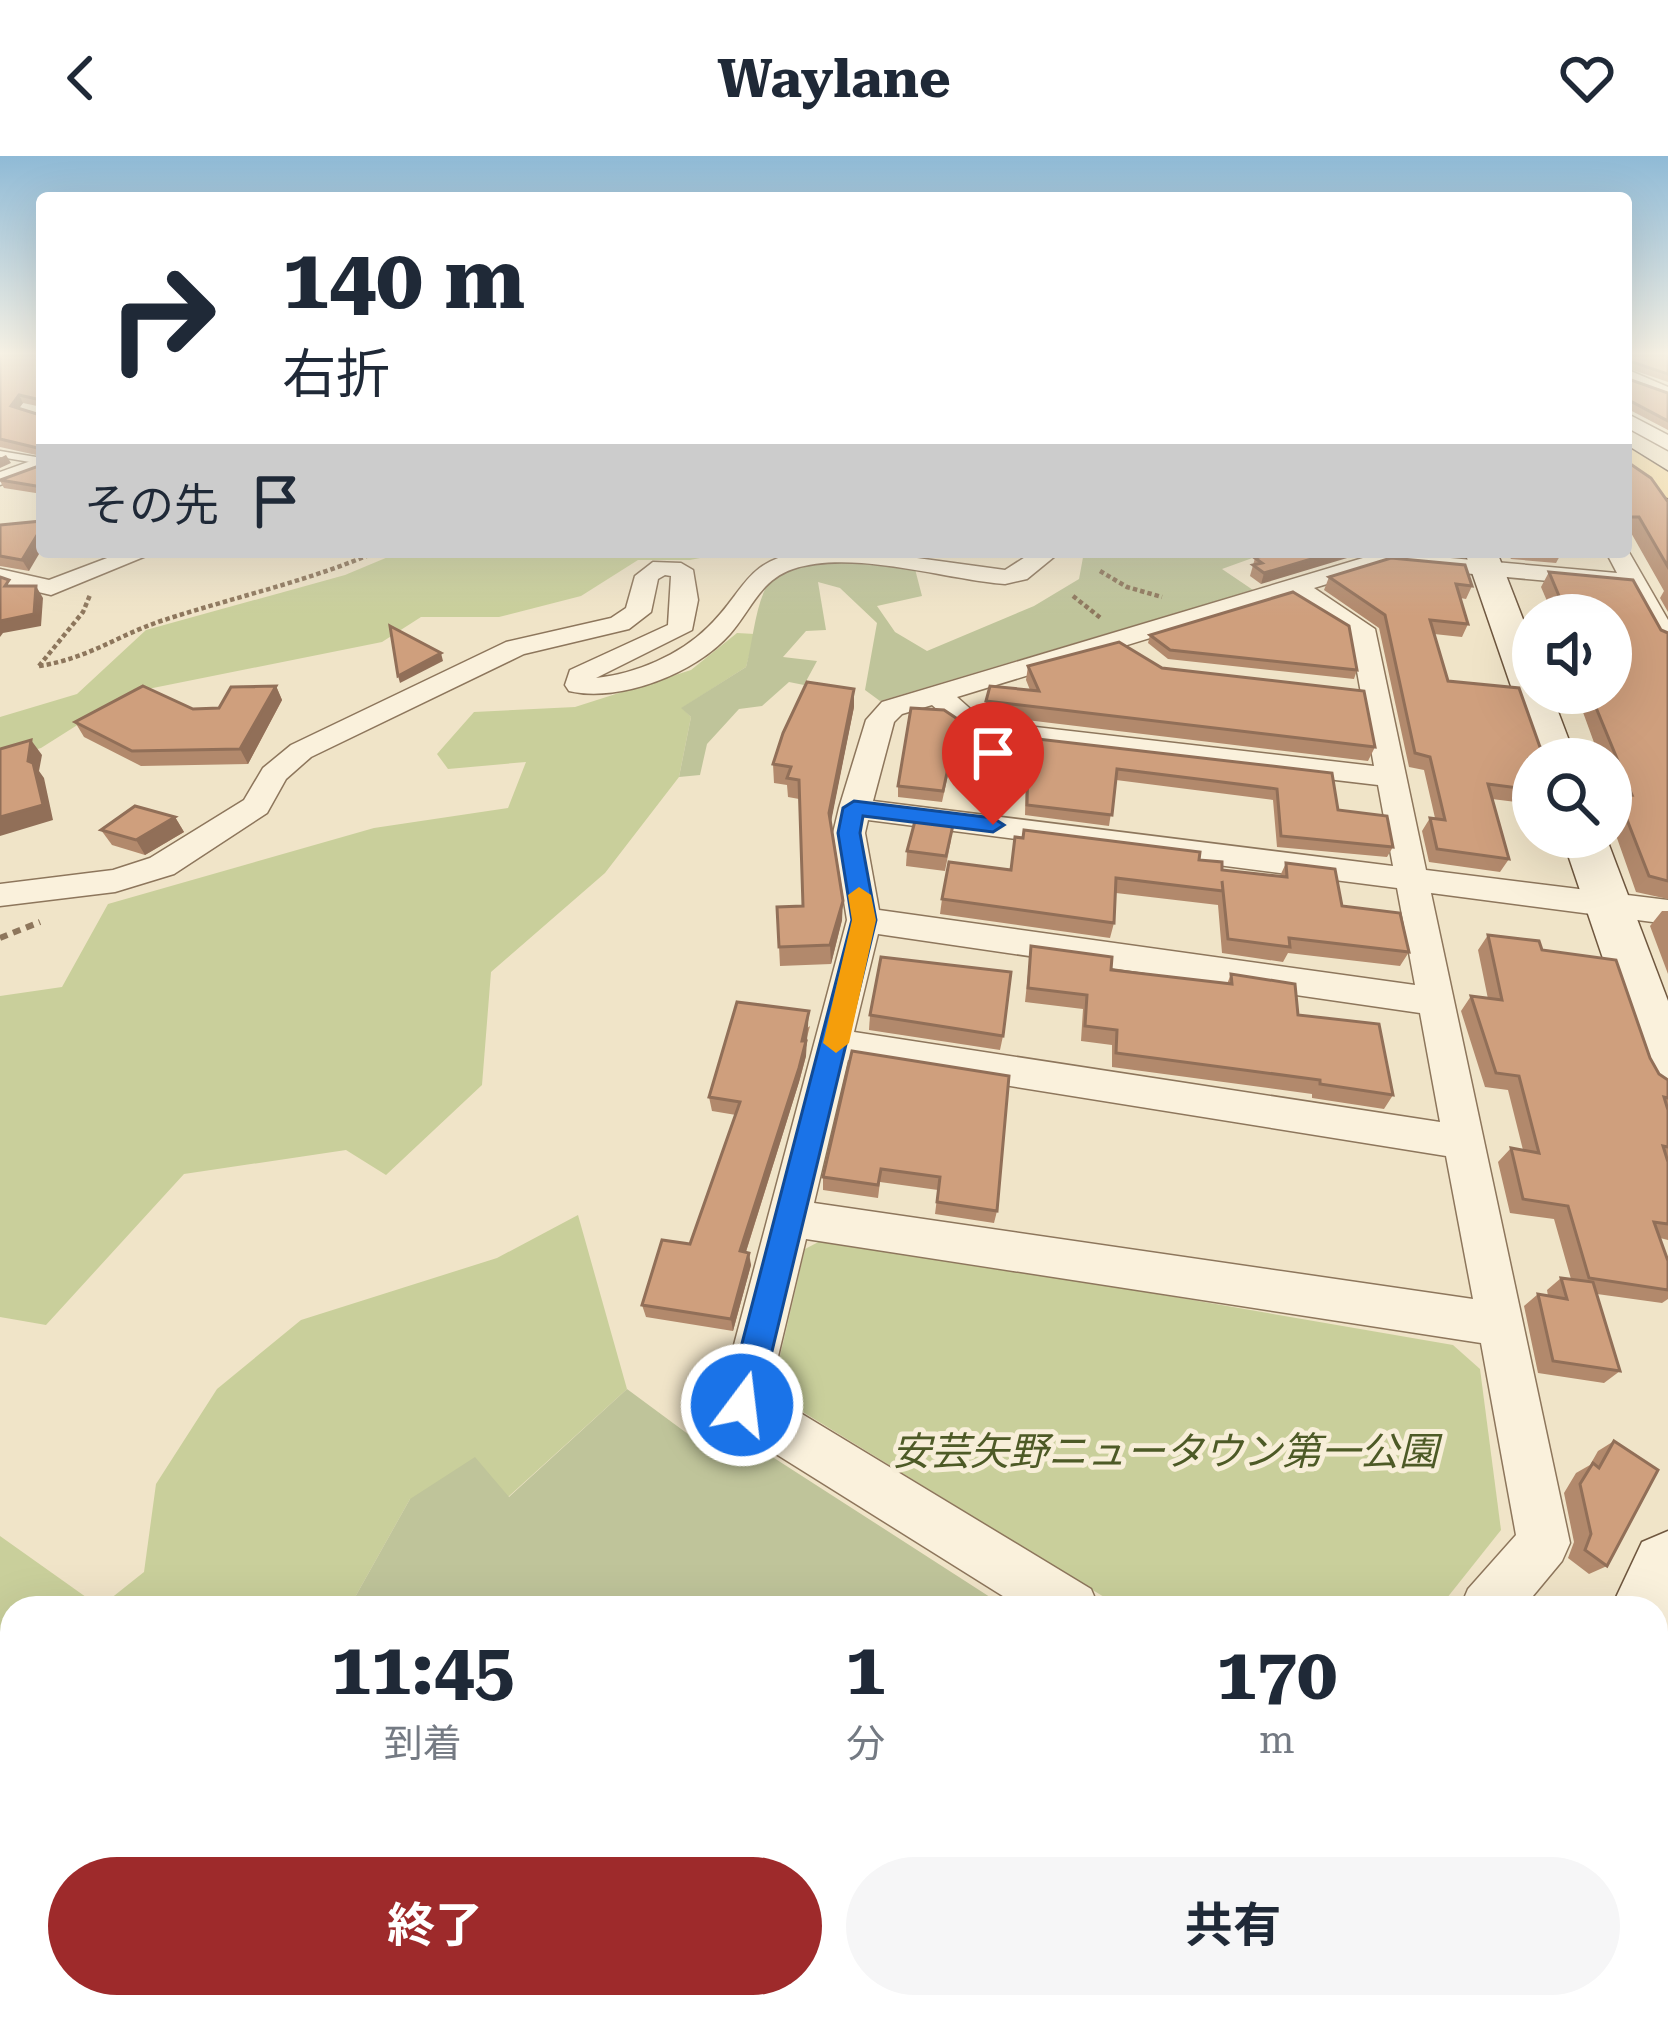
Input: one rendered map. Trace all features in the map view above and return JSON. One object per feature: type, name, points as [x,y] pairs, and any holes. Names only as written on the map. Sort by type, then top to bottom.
[{"type":"main road","points":[[1632,443],[1668,467]]},
{"type":"main road","points":[[1632,461],[1668,488]]},
{"type":"street","points":[[0,479],[36,464]]},
{"type":"street","points":[[0,576],[16,577],[38,589],[80,580],[130,558]]},
{"type":"street","points":[[0,895],[115,881],[162,866],[256,806],[274,774],[301,751],[515,648],[591,634],[632,618],[641,604],[647,576],[661,568],[681,570],[684,577],[680,630],[592,669],[580,676],[579,685],[589,688],[623,681],[699,647],[717,634],[765,572],[790,562],[881,559],[1005,577],[1040,558]]},
{"type":"street","points":[[1622,558],[1668,643]]},
{"type":"street","points":[[1052,1596],[742,1405],[864,920],[849,833],[880,720],[892,708],[938,695],[1131,651],[1295,587],[1384,559],[1484,560],[1636,582]]},
{"type":"street","points":[[1484,560],[1548,738]]},
{"type":"street","points":[[1295,587],[1362,629],[1361,693],[1390,777],[1502,1325],[1544,1544],[1498,1596]]},
{"type":"street","points":[[938,695],[976,729],[1390,777]]},
{"type":"street","points":[[854,808],[1668,912]]},
{"type":"street","points":[[1592,858],[1668,1071]]},
{"type":"street","points":[[864,920],[1433,1001]]},
{"type":"street","points":[[836,1044],[1462,1142]]},
{"type":"street","points":[[792,1218],[1502,1325]]},
{"type":"street","points":[[1654,1596],[1668,1568]]},
{"type":"lane","points":[[0,454],[36,461]]},
{"type":"path","points":[[80,580],[89,589],[86,614],[57,635],[39,666],[79,660],[157,622],[302,583],[362,558]]},
{"type":"green space","points":[[386,558],[700,558],[638,560],[581,596],[499,617],[421,617],[382,642],[128,693],[41,748],[0,760],[0,717],[77,694],[146,630],[345,575]]},
{"type":"green space","points":[[1083,558],[1252,558],[1222,569],[1253,590],[880,701],[865,690],[877,623],[840,588],[818,582],[826,630],[806,631],[783,657],[817,661],[804,685],[789,682],[762,706],[739,709],[707,744],[700,775],[679,777],[691,717],[681,708],[746,667],[760,602],[778,574],[794,567],[837,562],[915,569],[922,596],[877,606],[895,632],[927,651],[1034,606],[1079,579]]},
{"type":"green space","points":[[737,633],[755,634],[746,667],[682,708],[691,717],[679,777],[605,873],[491,972],[482,1085],[386,1175],[346,1150],[184,1174],[46,1325],[0,1317],[0,996],[62,987],[108,904],[374,828],[508,808],[526,762],[448,769],[437,754],[474,712],[575,707],[691,670]]},
{"type":"green space","points":[[578,1215],[627,1389],[508,1497],[410,1499],[356,1596],[114,1596],[144,1572],[156,1484],[217,1389],[301,1320],[497,1258]]},
{"type":"green space","name":"安芸矢野ニュータウン第一公園","points":[[828,1237],[1453,1345],[1480,1369],[1501,1530],[1449,1596],[1102,1596],[785,1401],[775,1377],[805,1249]]},
{"type":"green space","points":[[627,1389],[696,1440],[709,1416],[988,1596],[356,1596],[410,1499],[475,1457],[509,1497]]},
{"type":"green space","points":[[0,1536],[85,1596],[0,1596]]},
{"type":"building","points":[[1632,465],[1651,478],[1668,502],[1668,567],[1639,517],[1632,517]]},
{"type":"building","points":[[36,467],[36,486],[0,480]]},
{"type":"building","points":[[36,522],[36,537],[22,560],[0,556],[0,525]]},
{"type":"building","points":[[1255,558],[1315,558],[1264,573],[1253,565],[1262,563]]},
{"type":"building","points":[[1391,558],[1465,565],[1472,586],[1456,584],[1468,624],[1430,620],[1448,681],[1512,687],[1512,714],[1528,714],[1537,738],[1512,738],[1512,787],[1488,784],[1509,859],[1437,849],[1430,818],[1445,820],[1430,757],[1415,753],[1385,615],[1329,577]]},
{"type":"building","points":[[1549,572],[1633,580],[1661,630],[1668,633],[1668,881],[1649,876],[1632,832],[1632,738],[1609,738],[1599,714],[1632,714],[1632,594],[1558,594]]},
{"type":"building","points":[[0,577],[9,580],[5,586],[36,586],[34,614],[0,621]]},
{"type":"building","points":[[1293,592],[1349,626],[1357,670],[1170,650],[1150,635]]},
{"type":"building","points":[[390,626],[441,653],[398,676]]},
{"type":"building","points":[[1119,642],[1162,668],[1364,691],[1375,747],[986,701],[990,686],[1039,691],[1028,666]]},
{"type":"building","points":[[807,682],[854,689],[829,813],[843,901],[830,945],[779,947],[777,907],[803,906],[799,780],[787,778],[791,767],[773,764]]},
{"type":"building","points":[[143,686],[193,709],[219,708],[231,687],[276,686],[240,749],[132,751],[75,722]]},
{"type":"building","points":[[911,708],[944,710],[977,732],[1332,773],[1338,810],[1387,816],[1393,847],[1281,836],[1277,789],[1117,769],[1112,815],[1027,805],[1028,759],[952,750],[943,791],[898,786]]},
{"type":"building","points":[[31,740],[28,761],[33,763],[43,805],[0,817],[0,749]]},
{"type":"building","points":[[135,806],[175,817],[136,840],[101,830]]},
{"type":"building","points":[[915,821],[953,825],[946,856],[907,851]]},
{"type":"building","points":[[1024,830],[1200,852],[1199,860],[1222,862],[1222,870],[1287,877],[1286,863],[1335,869],[1342,906],[1400,913],[1409,952],[1289,938],[1290,947],[1228,939],[1222,881],[1223,891],[1116,878],[1114,923],[942,899],[949,862],[1011,870],[1015,837],[1023,838]]},
{"type":"building","points":[[1488,935],[1539,941],[1542,950],[1616,960],[1650,1058],[1668,1080],[1668,1098],[1664,1097],[1668,1147],[1663,1146],[1668,1162],[1668,1224],[1654,1222],[1668,1261],[1668,1290],[1589,1278],[1568,1206],[1523,1199],[1511,1148],[1539,1153],[1519,1076],[1496,1073],[1471,996],[1502,1000]]},
{"type":"building","points":[[1031,946],[1112,957],[1111,970],[1232,984],[1231,974],[1295,984],[1298,1015],[1379,1024],[1393,1095],[1320,1084],[1320,1080],[1116,1053],[1117,1030],[1085,1026],[1087,995],[1028,988]]},
{"type":"building","points":[[881,957],[1011,972],[1003,1036],[870,1015]]},
{"type":"building","points":[[737,1002],[809,1011],[799,1068],[740,1251],[749,1253],[731,1319],[642,1305],[662,1240],[690,1244],[740,1102],[709,1097]]},
{"type":"building","points":[[852,1051],[1009,1076],[997,1211],[937,1202],[940,1177],[881,1169],[878,1185],[823,1177]]},
{"type":"building","points":[[1561,1278],[1593,1282],[1620,1371],[1553,1361],[1538,1294],[1567,1299]]},
{"type":"building","points":[[1614,1441],[1658,1470],[1607,1566],[1585,1550],[1591,1534],[1580,1484],[1593,1463],[1599,1468]]},
{"type":"slow traffic","points":[[836,1043],[864,920],[859,895]]},
{"type":"route","points":[[742,1405],[864,920],[849,833],[854,808],[993,825]]}]
